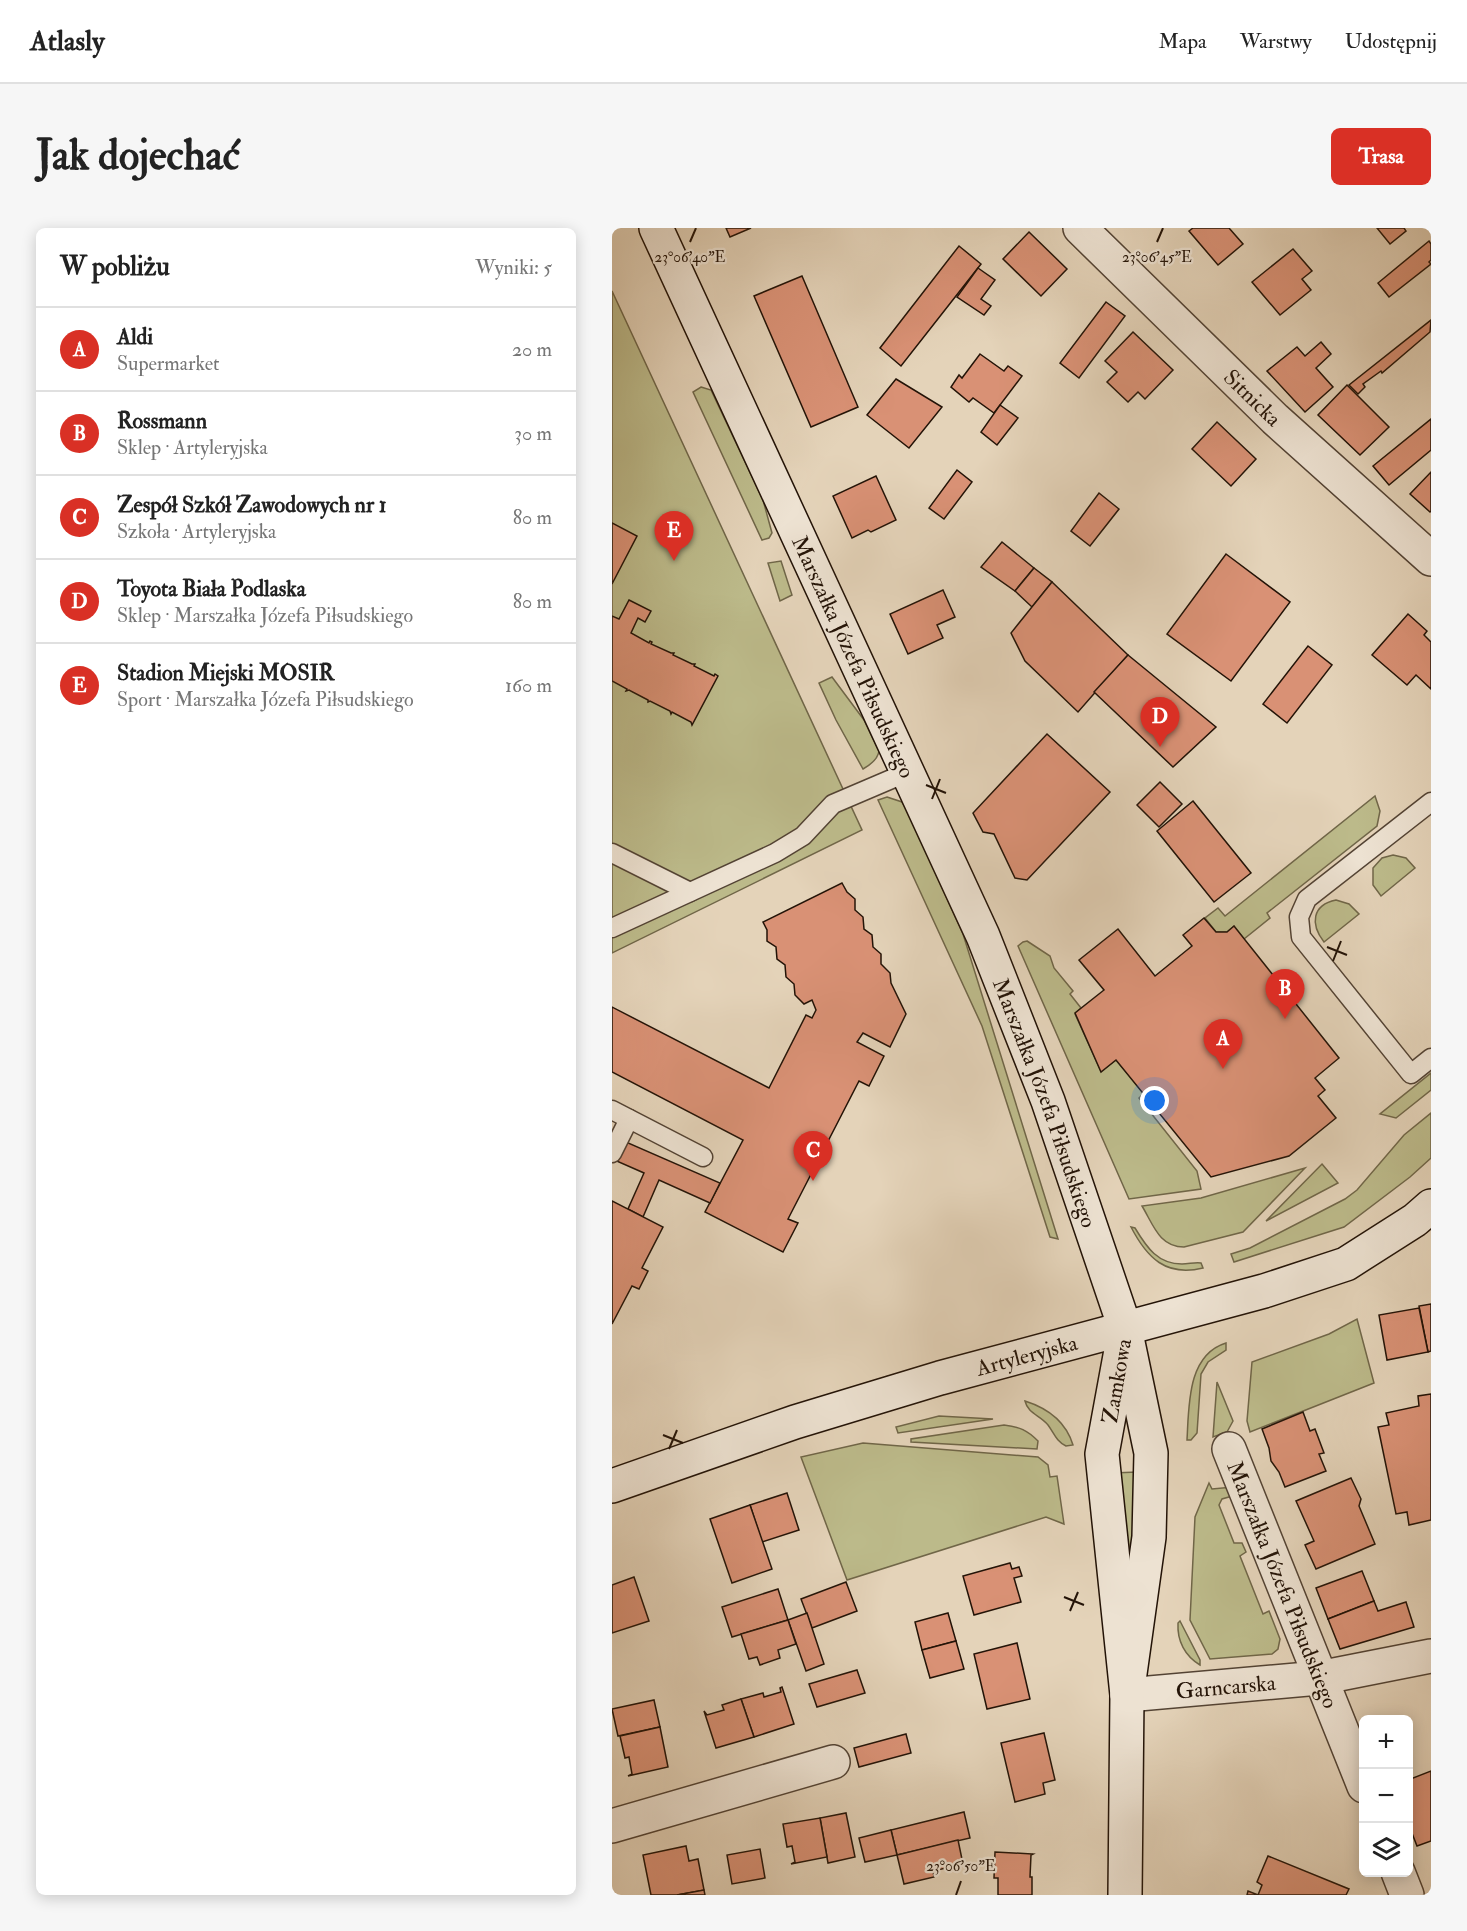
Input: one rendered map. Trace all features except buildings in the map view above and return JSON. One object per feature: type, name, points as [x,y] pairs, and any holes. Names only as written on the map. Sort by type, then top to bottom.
[{"type":"street","name":"Marszałka Józefa Piłsudskiego","points":[[657,228],[800,543],[978,925],[1048,1101],[1125,1328]]},
{"type":"street","name":"Sitnicka","points":[[1080,228],[1275,419],[1431,559]]},
{"type":"street","name":"Artyleryjska","points":[[612,1486],[806,1418],[940,1378],[1264,1291],[1346,1264],[1415,1220],[1431,1206]]},
{"type":"street","name":"Zamkowa","points":[[1125,1328],[1151,1453],[1149,1537],[1127,1695]]},
{"type":"street","name":"Zamkowa","points":[[1125,1328],[1102,1454],[1127,1695],[1125,1895]]},
{"type":"street","name":"Marszałka Józefa Piłsudskiego","points":[[1229,1449],[1359,1774]]},
{"type":"street","name":"Garncarska","points":[[1127,1695],[1319,1677],[1431,1656]]},
{"type":"street","points":[[612,1826],[833,1762]]},
{"type":"street","points":[[1400,1877],[1407,1895]]},
{"type":"lane","points":[[612,928],[776,853],[803,836],[833,804],[908,772]]},
{"type":"lane","points":[[1431,802],[1307,899],[1299,917],[1301,937],[1411,1074],[1431,1058]]},
{"type":"lane","points":[[612,853],[690,892]]},
{"type":"lane","points":[[612,1110],[702,1157]]},
{"type":"lane","points":[[612,1153],[629,1119]]},
{"type":"shaded area","points":[[612,291],[862,830],[612,953]]},
{"type":"shaded area","points":[[701,387],[711,390],[763,500],[772,533],[769,538],[762,540],[693,392]]},
{"type":"shaded area","points":[[781,561],[792,595],[780,601],[768,563]]},
{"type":"shaded area","points":[[832,677],[864,720],[879,751],[871,764],[863,769],[819,683]]},
{"type":"shaded area","points":[[1375,796],[1380,811],[1377,826],[1267,913],[1270,918],[1244,939],[1234,926],[1227,932],[1216,932],[1205,918],[1218,908],[1225,916]]},
{"type":"shaded area","points":[[887,797],[902,802],[907,810],[963,934],[1058,1239],[1050,1237],[982,1026],[878,800]]},
{"type":"shaded area","points":[[1393,855],[1406,858],[1415,868],[1381,896],[1373,885],[1373,868],[1382,858]]},
{"type":"shaded area","points":[[1336,900],[1349,904],[1359,914],[1324,942],[1317,929],[1316,916],[1322,906]]},
{"type":"shaded area","points":[[1027,941],[1050,956],[1054,968],[1073,991],[1070,994],[1081,1008],[1075,1014],[1101,1071],[1116,1060],[1144,1093],[1139,1098],[1197,1171],[1201,1189],[1129,1199],[1018,946]]},
{"type":"shaded area","points":[[1431,1073],[1431,1090],[1396,1118],[1380,1114]]},
{"type":"shaded area","points":[[1431,1113],[1431,1158],[1410,1177],[1344,1227],[1234,1262],[1231,1254],[1250,1248],[1345,1199],[1357,1190],[1404,1135]]},
{"type":"shaded area","points":[[1322,1164],[1338,1183],[1266,1221]]},
{"type":"shaded area","points":[[1305,1168],[1243,1232],[1184,1247],[1175,1246],[1163,1239],[1142,1206],[1201,1198]]},
{"type":"shaded area","points":[[1131,1227],[1135,1228],[1154,1254],[1160,1258],[1182,1264],[1201,1263],[1203,1268],[1178,1270],[1159,1262],[1144,1248]]},
{"type":"shaded area","points":[[1357,1319],[1374,1383],[1250,1432],[1247,1421],[1252,1362],[1329,1334]]},
{"type":"shaded area","points":[[1226,1343],[1226,1350],[1208,1362],[1201,1374],[1197,1433],[1191,1440],[1187,1440],[1190,1398],[1197,1370],[1213,1349]]},
{"type":"shaded area","points":[[1217,1382],[1233,1421],[1227,1432],[1213,1437]]},
{"type":"shaded area","points":[[1025,1401],[1055,1417],[1066,1429],[1073,1445],[1066,1446],[1060,1442],[1048,1425],[1031,1412]]},
{"type":"shaded area","points":[[939,1416],[993,1419],[898,1433],[896,1427]]},
{"type":"shaded area","points":[[1004,1425],[1019,1428],[1030,1434],[1038,1441],[1037,1449],[911,1442],[911,1439]]},
{"type":"shaded area","points":[[863,1443],[1038,1457],[1048,1465],[1050,1477],[1057,1476],[1064,1524],[1046,1517],[847,1580],[801,1457]]},
{"type":"shaded area","points":[[1137,1472],[1131,1602],[1113,1473]]},
{"type":"shaded area","points":[[1209,1483],[1212,1489],[1233,1487],[1236,1495],[1222,1499],[1219,1505],[1234,1543],[1242,1543],[1246,1552],[1240,1556],[1263,1614],[1269,1611],[1280,1639],[1278,1649],[1272,1654],[1210,1659],[1190,1620],[1195,1517]]},
{"type":"shaded area","points":[[1180,1621],[1200,1660],[1200,1665],[1183,1647],[1178,1630]]},
{"type":"place","name":"Stadion Miejski MOSIR","points":[[674,561]]},
{"type":"place","name":"Toyota Biała Podlaska","points":[[1160,747]]},
{"type":"place","name":"Rossmann","points":[[1285,1019]]},
{"type":"place","name":"Aldi","points":[[1223,1069]]},
{"type":"place","name":"Zespół Szkół Zawodowych nr 1","points":[[813,1181]]}]
